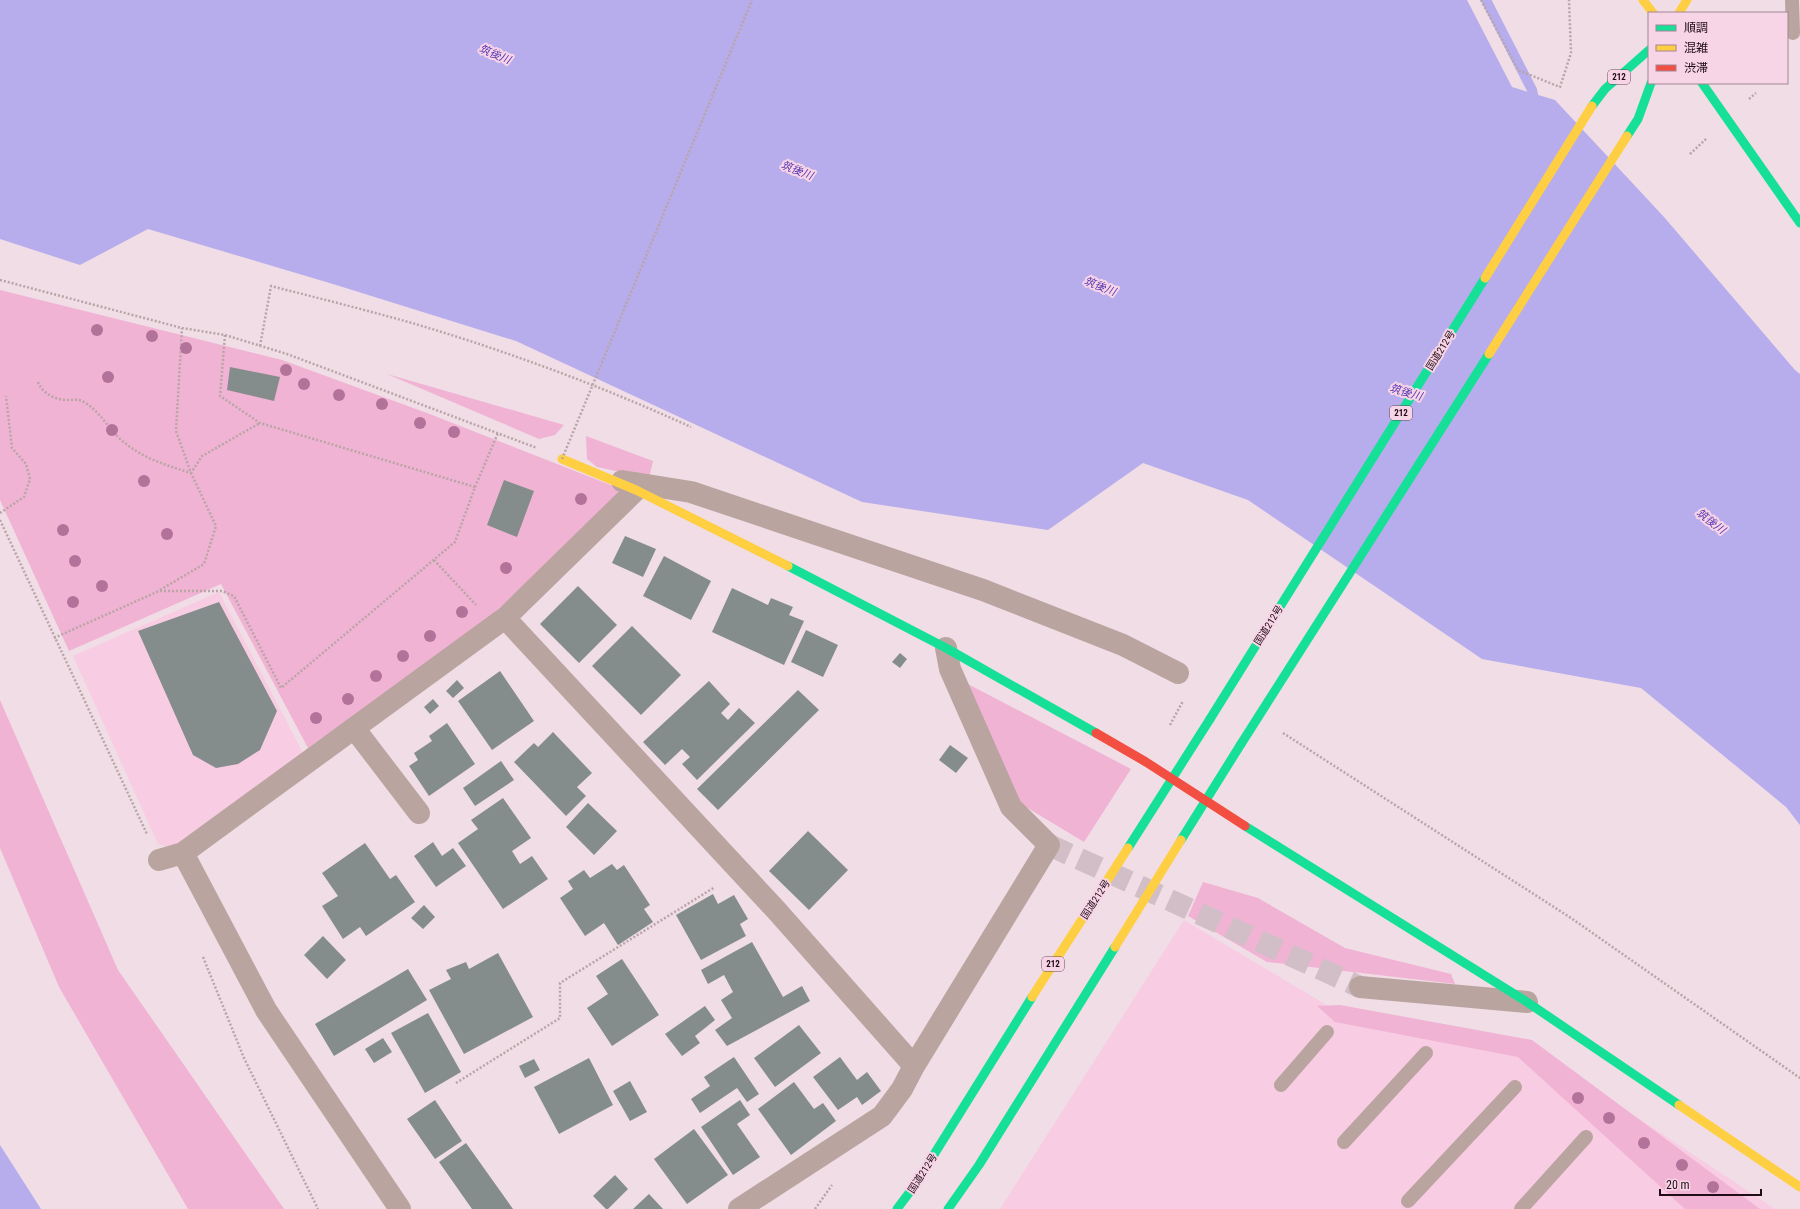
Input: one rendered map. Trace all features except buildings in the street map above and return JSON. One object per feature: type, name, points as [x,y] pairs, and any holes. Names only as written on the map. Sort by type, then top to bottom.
[{"type":"main road","points":[[1643,0],[1652,12]]},
{"type":"main road","points":[[1681,12],[1687,0]]},
{"type":"main road","name":"国道212号","points":[[897,1209],[915,1185],[986,1069],[1210,719],[1592,106],[1604,89],[1648,51]]},
{"type":"main road","points":[[948,1209],[979,1164],[1207,802],[1241,744],[1638,119],[1650,84]]},
{"type":"main road","points":[[1703,84],[1800,223]]},
{"type":"main road","points":[[559,458],[636,490],[808,576],[946,648],[1146,762],[1207,802],[1527,1002],[1800,1187]]},
{"type":"street","points":[[609,479],[691,492],[983,590],[1123,644],[1178,673]]},
{"type":"street","points":[[160,860],[183,853],[500,622],[636,490]]},
{"type":"street","points":[[500,622],[741,871],[914,1066]]},
{"type":"street","points":[[739,1209],[882,1116],[902,1089],[914,1066],[1049,845],[1011,808],[950,669],[946,648]]},
{"type":"street","points":[[354,728],[419,813]]},
{"type":"street","points":[[183,853],[266,1010],[400,1209]]},
{"type":"street","points":[[1360,987],[1527,1002]]},
{"type":"lane","points":[[1792,0],[1793,33]]},
{"type":"lane","points":[[1281,1085],[1327,1032]]},
{"type":"lane","points":[[1344,1142],[1426,1053]]},
{"type":"lane","points":[[1408,1200],[1515,1087]]},
{"type":"lane","points":[[1521,1209],[1586,1137]]},
{"type":"path","points":[[559,458],[752,0]]},
{"type":"path","points":[[1481,0],[1518,70],[1560,87],[1570,53],[1569,0]]},
{"type":"path","points":[[0,280],[182,328],[225,335],[287,354],[543,451]]},
{"type":"path","points":[[260,346],[271,286],[413,324],[542,366],[631,400],[691,427]]},
{"type":"path","points":[[54,638],[159,591],[204,564],[216,526],[191,473],[176,431],[182,328]]},
{"type":"path","points":[[225,335],[220,396],[260,422],[475,487]]},
{"type":"path","points":[[38,382],[40,387],[51,397],[65,400],[79,400],[89,405],[119,438],[141,455],[191,473]]},
{"type":"path","points":[[0,513],[24,497],[30,479],[26,464],[12,448],[6,396]]},
{"type":"path","points":[[191,473],[202,456],[260,422]]},
{"type":"path","points":[[159,591],[222,591],[234,596],[281,688],[455,542],[475,487],[498,433]]},
{"type":"path","points":[[434,560],[500,622]]},
{"type":"path","points":[[1168,727],[1184,701]]},
{"type":"path","points":[[1302,744],[1571,918],[1800,1078]]},
{"type":"path","points":[[456,1083],[560,1018],[560,983],[741,871]]},
{"type":"shaded area","points":[[0,290],[282,360],[427,413],[626,491],[483,623],[308,748],[221,584],[69,651],[0,500]]},
{"type":"shaded area","points":[[387,374],[564,425],[555,435],[539,439]]},
{"type":"shaded area","points":[[586,436],[653,461],[649,478],[597,467],[587,459]]},
{"type":"shaded area","points":[[219,592],[303,753],[171,848],[158,844],[73,656]]},
{"type":"shaded area","points":[[964,682],[1131,769],[1084,842],[1021,804]]},
{"type":"shaded area","points":[[0,700],[118,970],[284,1209],[188,1209],[59,987],[0,848]]},
{"type":"shaded area","points":[[1203,882],[1258,898],[1345,948],[1451,974],[1455,984],[1267,962],[1188,916]]},
{"type":"shaded area","points":[[1184,920],[1340,1013],[1528,1045],[1775,1209],[1000,1209]]},
{"type":"shaded area","points":[[1340,1005],[1532,1040],[1760,1209],[1685,1209],[1518,1057],[1335,1022],[1317,1006]]},
{"type":"water","name":"筑後川","points":[[0,0],[1467,0],[1512,87],[1555,100],[1664,217],[1800,374],[1800,825],[1786,807],[1641,688],[1482,659],[1248,500],[1143,463],[1048,530],[862,502],[516,341],[333,284],[148,229],[80,265],[0,239]]},
{"type":"water","points":[[0,1145],[41,1209],[0,1209]]},
{"type":"waterway","points":[[1486,0],[1532,90],[1536,107]]},
{"type":"tunnel","points":[[1049,845],[1360,987]]},
{"type":"traffic: fast","points":[[1592,106],[1605,89],[1648,51]]},
{"type":"traffic: fast","points":[[1627,136],[1638,119],[1651,84]]},
{"type":"traffic: fast","points":[[1703,84],[1800,223]]},
{"type":"traffic: fast","points":[[1210,719],[1485,278]]},
{"type":"traffic: fast","points":[[1241,744],[1489,354]]},
{"type":"traffic: fast","points":[[788,566],[946,648],[1096,733]]},
{"type":"traffic: fast","points":[[1128,848],[1210,719]]},
{"type":"traffic: fast","points":[[1181,840],[1241,744]]},
{"type":"traffic: fast","points":[[1245,826],[1527,1002],[1679,1105]]},
{"type":"traffic: fast","points":[[948,1209],[979,1165],[1115,947]]},
{"type":"traffic: fast","points":[[897,1209],[915,1185],[1032,997]]},
{"type":"traffic: slow","points":[[1643,0],[1652,12]]},
{"type":"traffic: slow","points":[[1680,12],[1687,0]]},
{"type":"traffic: slow","points":[[1485,278],[1592,106]]},
{"type":"traffic: slow","points":[[1489,354],[1627,136]]},
{"type":"traffic: slow","points":[[562,459],[636,490],[788,566]]},
{"type":"traffic: slow","points":[[1115,947],[1181,840]]},
{"type":"traffic: slow","points":[[1032,997],[1128,848]]},
{"type":"traffic: slow","points":[[1679,1105],[1800,1187]]},
{"type":"traffic: jam","points":[[1096,733],[1146,762],[1245,826]]}]
